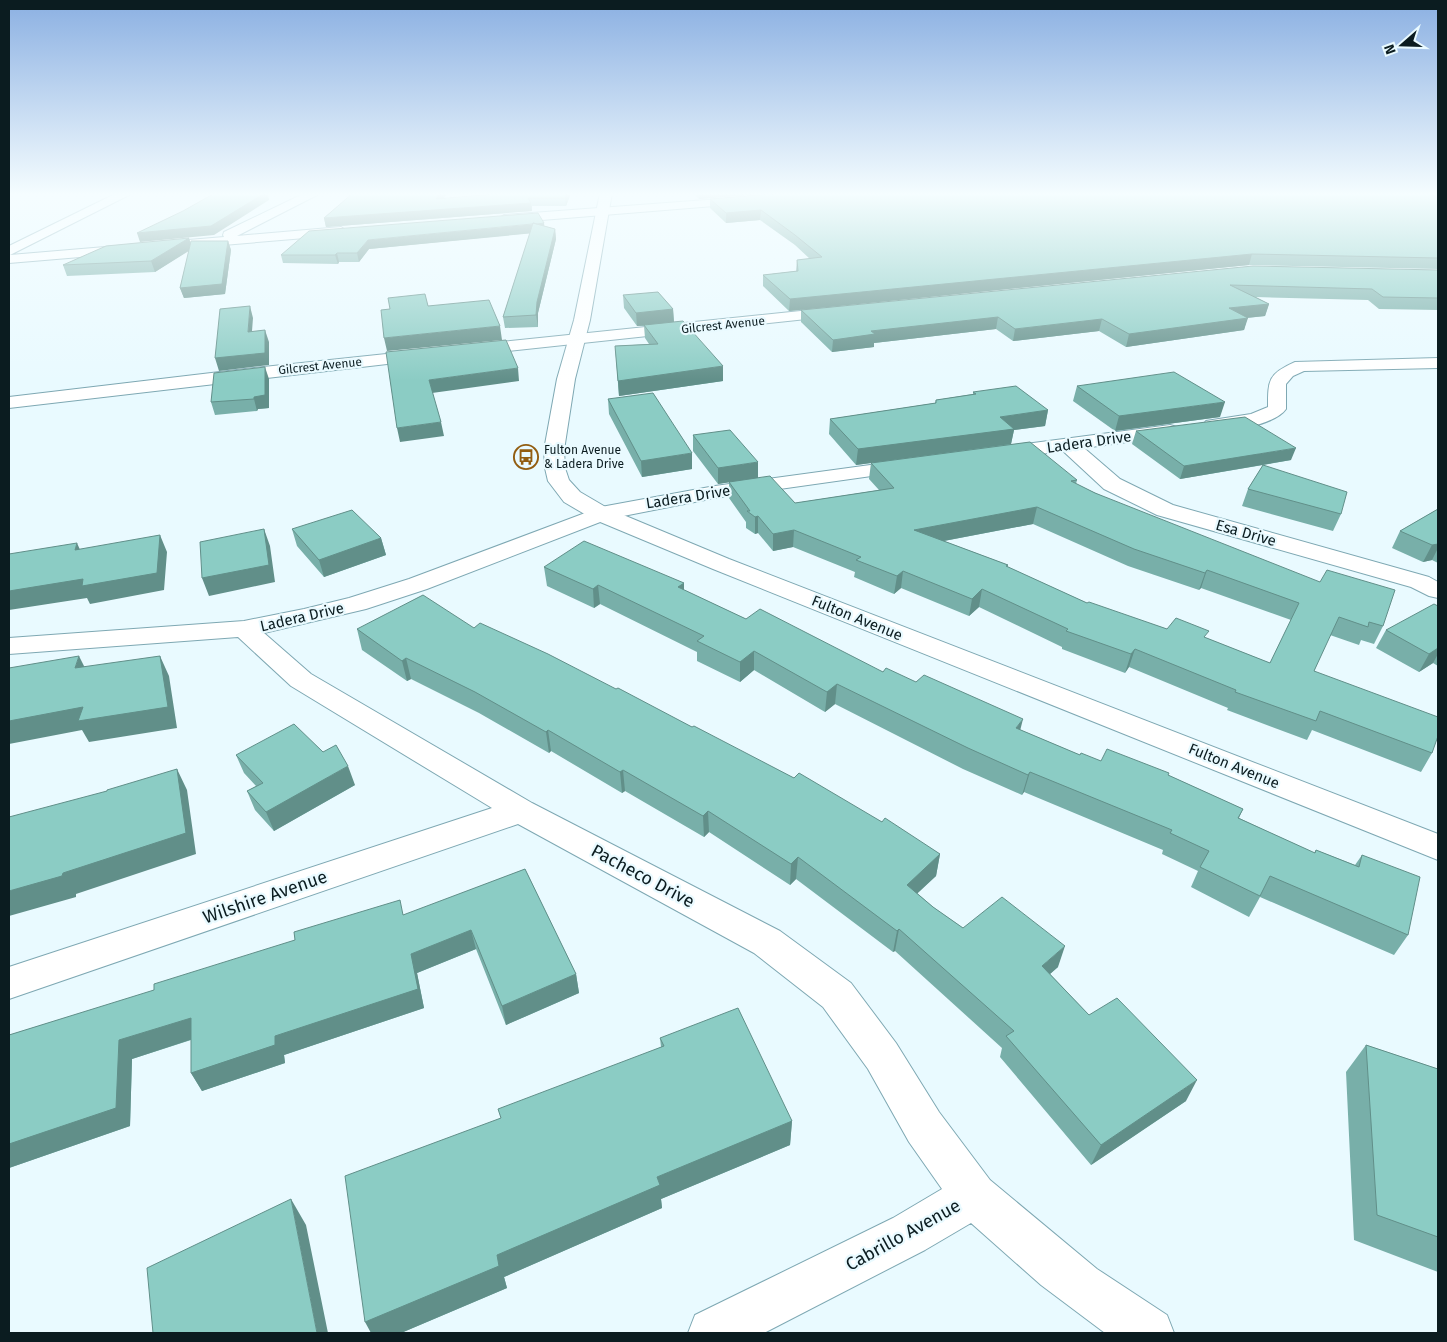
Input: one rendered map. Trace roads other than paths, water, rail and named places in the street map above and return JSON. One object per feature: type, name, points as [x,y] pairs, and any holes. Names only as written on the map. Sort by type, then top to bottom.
[{"type":"street","points":[[9,259],[47,256]]},
{"type":"street","name":"Fulton Avenue","points":[[594,256],[564,388],[554,450],[555,468],[559,481],[572,497],[601,514],[721,564],[1438,847]]},
{"type":"street","name":"Gilcrest Avenue","points":[[458,352],[855,311]]},
{"type":"street","name":"Gilcrest Avenue","points":[[9,403],[245,374],[439,353]]},
{"type":"street","name":"Ladera Drive","points":[[980,456],[1253,420],[1266,416],[1277,409],[1277,382],[1286,372],[1300,366],[1438,363]]},
{"type":"street","name":"Esa Drive","points":[[1068,444],[1112,484],[1165,510],[1420,582],[1438,591]]},
{"type":"street","name":"Ladera Drive","points":[[9,646],[244,630],[357,604],[418,584],[601,514],[747,487],[932,463]]},
{"type":"street","name":"Pacheco Drive","points":[[244,630],[301,680],[521,811],[766,942],[838,996],[882,1056],[924,1128],[974,1196]]},
{"type":"street","name":"Wilshire Avenue","points":[[9,983],[521,811]]},
{"type":"street","name":"Cabrillo Avenue","points":[[713,1333],[909,1234],[974,1196],[1049,1263],[1129,1321],[1149,1333]]},
{"type":"place","name":"Fulton Avenue & Ladera Drive","points":[[526,457]]}]
